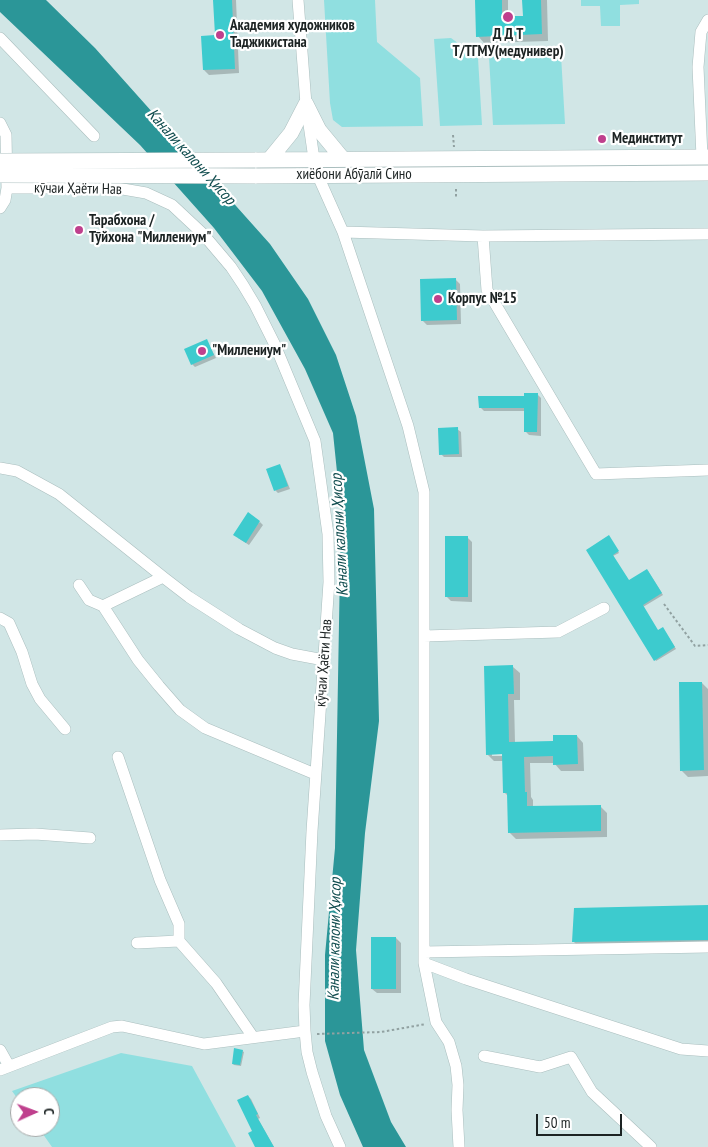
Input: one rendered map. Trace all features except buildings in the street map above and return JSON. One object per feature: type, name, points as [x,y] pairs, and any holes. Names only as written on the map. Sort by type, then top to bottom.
[{"type":"main road","points":[[306,104],[319,130],[343,159]]},
{"type":"main road","points":[[262,160],[291,134],[306,104]]},
{"type":"main road","name":"хиёбони Абӯалӣ Сино","points":[[0,161],[705,157]]},
{"type":"main road","name":"хиёбони Абӯалӣ Сино","points":[[4,182],[255,176],[708,173]]},
{"type":"street","points":[[298,0],[306,104],[318,176],[343,232],[408,426],[424,492],[424,957],[436,1022],[449,1042],[456,1066],[459,1147]]},
{"type":"street","points":[[705,157],[698,67],[701,32],[708,20]]},
{"type":"street","points":[[0,38],[94,136]]},
{"type":"street","points":[[0,123],[6,135],[4,182],[6,200],[0,208]]},
{"type":"street","name":"кӯчаи Ҳаёти Нав","points":[[4,182],[117,188],[139,192],[172,205],[203,234],[244,285],[275,344],[316,441],[328,534],[329,582],[315,774],[304,1005],[310,1033],[307,1052],[312,1072],[326,1116],[340,1147]]},
{"type":"street","points":[[343,232],[483,236],[708,234]]},
{"type":"street","points":[[483,236],[486,290],[596,474],[708,470]]},
{"type":"street","points":[[0,468],[17,470],[58,494],[162,577],[239,629],[275,648],[300,656],[324,660]]},
{"type":"street","points":[[103,606],[162,577]]},
{"type":"street","points":[[79,585],[89,600],[103,606],[138,660],[180,710],[205,728],[315,774]]},
{"type":"street","points":[[424,636],[558,632],[604,608]]},
{"type":"street","points":[[0,618],[9,623],[22,652],[32,684],[40,699],[65,729]]},
{"type":"street","points":[[118,757],[160,880],[179,924],[180,941],[216,983],[253,1037]]},
{"type":"street","points":[[0,835],[35,834],[90,838]]},
{"type":"street","points":[[137,943],[180,941]]},
{"type":"street","points":[[424,957],[708,947]]},
{"type":"street","points":[[424,957],[466,979],[681,1049],[708,1051]]},
{"type":"street","points":[[0,1050],[4,1068],[112,1027],[122,1026],[204,1044],[253,1037],[310,1033]]},
{"type":"street","points":[[484,1056],[540,1068],[571,1057],[592,1092],[651,1147]]},
{"type":"path","points":[[664,604],[695,646],[708,644]]},
{"type":"path","points":[[310,1033],[381,1032],[436,1022]]},
{"type":"shaded area","points":[[324,0],[375,0],[377,42],[420,78],[423,126],[342,127],[333,120],[330,103]]},
{"type":"shaded area","points":[[581,0],[639,0],[639,4],[620,5],[620,26],[601,26],[600,6],[581,6]]},
{"type":"shaded area","points":[[451,38],[478,58],[482,125],[440,126],[434,39]]},
{"type":"shaded area","points":[[561,55],[565,124],[493,125],[489,57]]},
{"type":"shaded area","points":[[121,1053],[192,1066],[236,1147],[52,1147],[45,1137],[60,1137],[60,1087],[23,1087]]},
{"type":"water","name":"Канали калони Ҳисор","points":[[0,0],[46,0],[95,48],[270,244],[308,299],[336,355],[356,416],[374,509],[379,721],[365,833],[356,950],[364,1050],[391,1122],[406,1147],[363,1147],[340,1095],[325,1041],[325,955],[335,848],[341,511],[333,433],[305,369],[262,291],[214,228],[140,145],[0,12]]},
{"type":"place","name":"Д Д Т Т/ТГМУ(медунивер)","points":[[508,17]]},
{"type":"place","name":"Академия художников Таджикистана","points":[[220,35]]},
{"type":"place","name":"Мединститут","points":[[602,139]]},
{"type":"place","name":"Тарабхона / Тӯйхона \"Миллениум\"","points":[[79,230]]},
{"type":"place","name":"Корпус №15","points":[[438,299]]},
{"type":"place","name":"\"Миллениум\"","points":[[202,351]]}]
